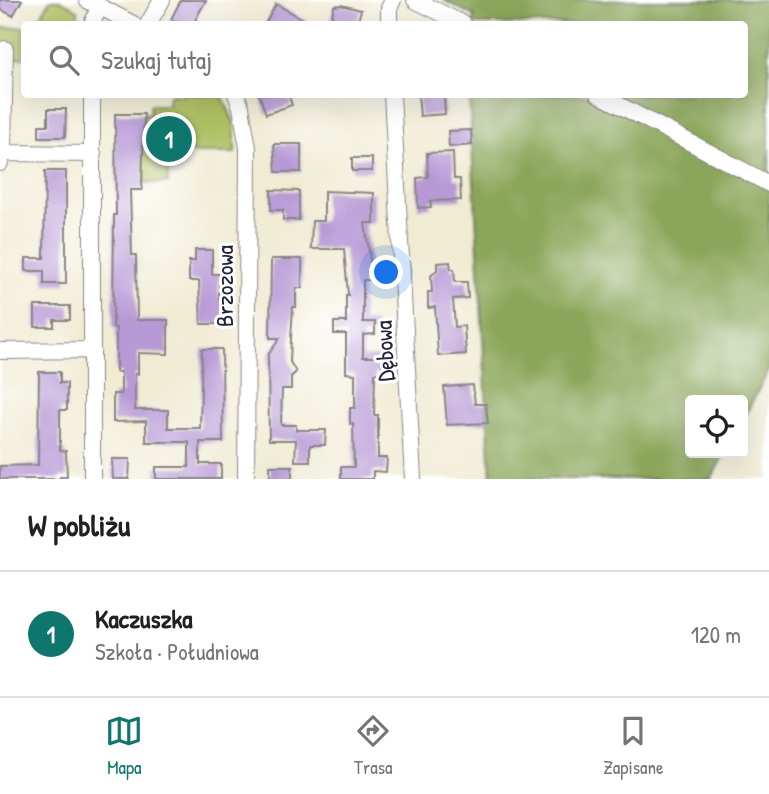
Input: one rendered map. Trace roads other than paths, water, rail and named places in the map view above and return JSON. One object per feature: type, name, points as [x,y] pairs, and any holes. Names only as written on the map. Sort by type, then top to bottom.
[{"type":"street","points":[[150,21],[162,0]]},
{"type":"street","points":[[389,21],[389,8],[393,0]]},
{"type":"street","points":[[415,0],[457,21]]},
{"type":"street","points":[[93,21],[93,3],[127,21]]},
{"type":"street","points":[[5,49],[1,158],[93,154]]},
{"type":"street","points":[[92,98],[92,479]]},
{"type":"street","name":"Brzozowa","points":[[238,98],[242,107],[248,149],[246,479]]},
{"type":"street","name":"Dębowa","points":[[392,98],[414,479]]},
{"type":"street","points":[[606,98],[769,184]]},
{"type":"street","points":[[0,351],[92,350]]},
{"type":"place","name":"Kaczuszka","points":[[169,139]]}]
